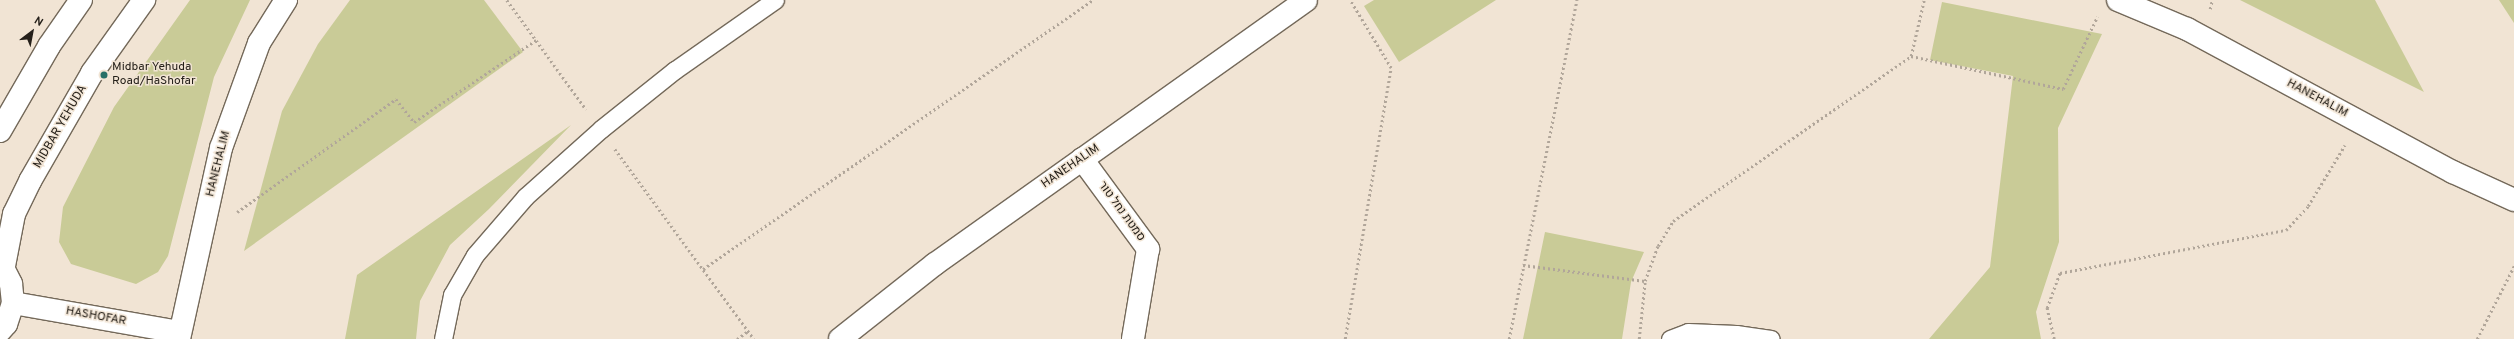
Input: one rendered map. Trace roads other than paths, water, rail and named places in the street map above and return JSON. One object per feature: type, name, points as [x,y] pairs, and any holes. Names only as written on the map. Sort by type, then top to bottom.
[{"type":"street","points":[[0,131],[49,46],[81,0]]},
{"type":"street","name":"MIDBAR YEHUDA","points":[[2,264],[14,214],[30,181],[92,73],[144,0]]},
{"type":"street","name":"HANEHALIM","points":[[180,336],[221,148],[259,42],[286,0]]},
{"type":"street","name":"HANEHALIM","points":[[840,339],[935,264],[1306,0]]},
{"type":"street","name":"HANEHALIM","points":[[2118,0],[2187,29],[2453,172],[2514,200]]},
{"type":"street","name":"סמטת נחל טור","points":[[1082,159],[1148,249],[1133,339]]},
{"type":"street","points":[[0,331],[6,324],[13,303],[11,284],[2,264]]},
{"type":"street","name":"HASHOFAR","points":[[13,303],[180,336]]},
{"type":"lane","points":[[443,339],[452,295],[475,255],[525,197],[601,129],[675,70],[775,0]]},
{"type":"lane","points":[[1670,339],[1688,332],[1736,334],[1771,339]]},
{"type":"place","name":"Midbar Yehuda Road/HaShofar","points":[[104,75]]}]
